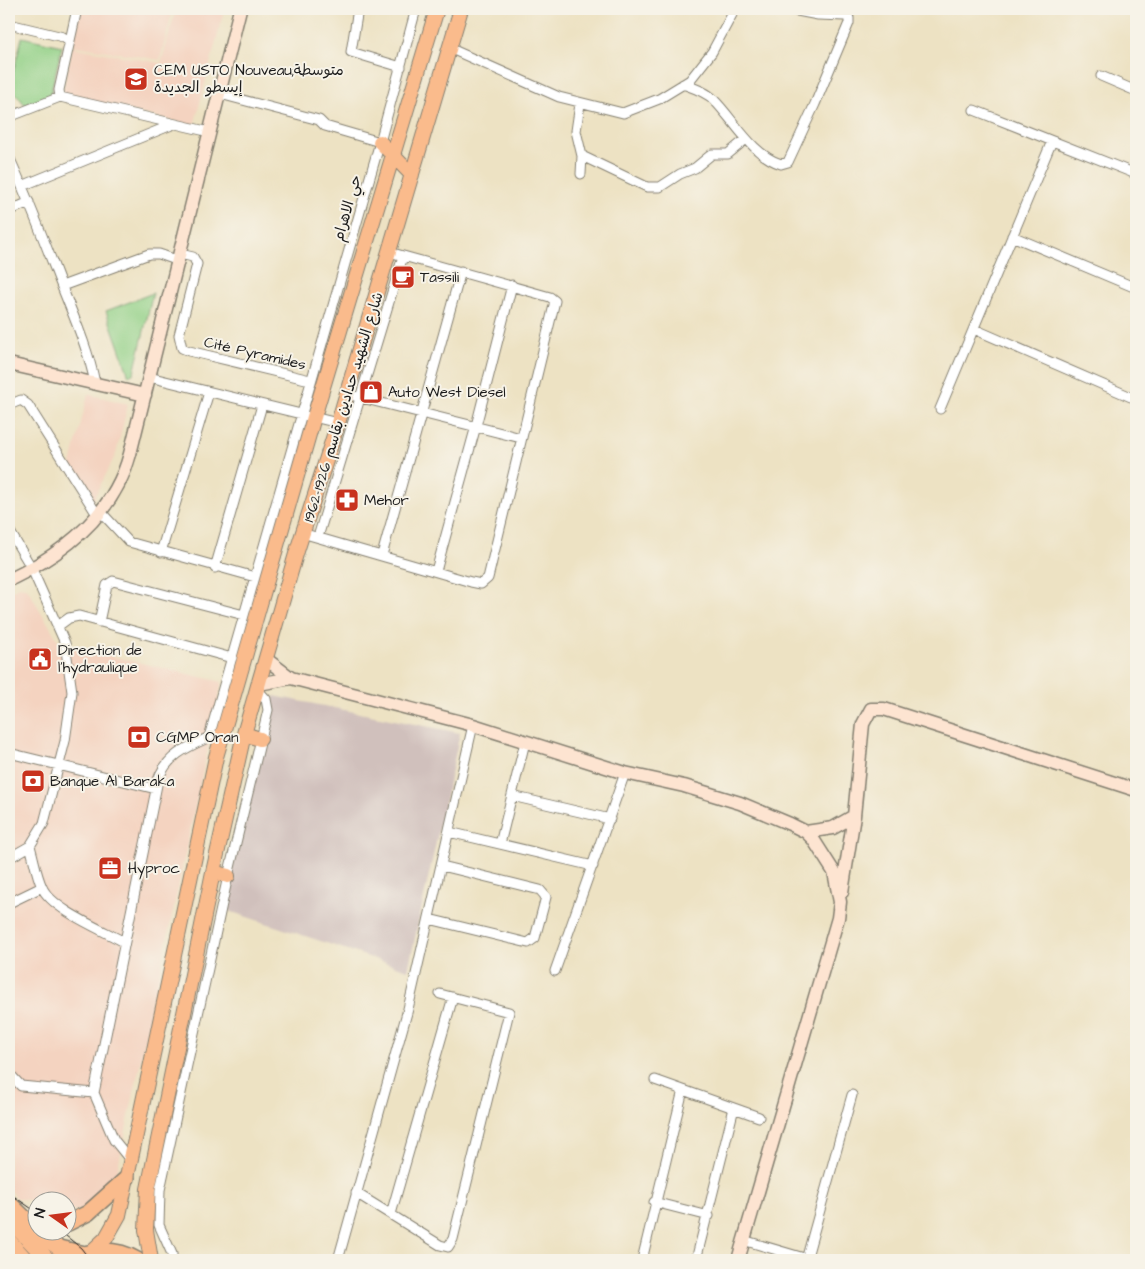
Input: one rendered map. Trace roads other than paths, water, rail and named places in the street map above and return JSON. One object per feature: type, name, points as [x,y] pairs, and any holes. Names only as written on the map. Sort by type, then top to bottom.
[{"type":"highway","points":[[78,1218],[88,1213],[127,1178]]},
{"type":"highway","points":[[9,1203],[28,1221]]},
{"type":"highway","points":[[9,1219],[48,1260]]},
{"type":"highway","points":[[9,1233],[36,1260]]},
{"type":"highway","points":[[9,1241],[26,1260]]},
{"type":"highway","points":[[52,1242],[59,1248],[83,1256],[119,1252],[137,1260]]},
{"type":"main road","points":[[83,1256],[100,1245],[119,1215],[223,731],[308,415],[393,155],[437,9]]},
{"type":"main road","points":[[151,1260],[146,1230],[213,872],[244,734],[302,533],[338,423],[412,175],[452,49],[461,9]]},
{"type":"main road","points":[[380,142],[412,175]]},
{"type":"main road","points":[[244,734],[260,739]]},
{"type":"main road","points":[[213,872],[228,876]]},
{"type":"street","points":[[60,97],[59,90],[78,9]]},
{"type":"street","points":[[9,580],[71,542],[100,514],[116,492],[128,464],[240,9]]},
{"type":"street","points":[[358,9],[351,52],[400,67]]},
{"type":"street","name":"حي الاهرام","points":[[210,737],[255,578],[308,415],[310,380],[380,142],[416,9]]},
{"type":"street","points":[[467,9],[452,49],[559,97],[580,104],[623,113],[659,100],[684,84],[703,65],[735,9]]},
{"type":"street","points":[[684,84],[714,100],[746,139],[777,162],[788,162],[816,104],[849,25],[849,19],[845,16],[811,14],[787,9]]},
{"type":"street","points":[[9,24],[63,37],[70,42]]},
{"type":"street","points":[[1101,76],[1136,91]]},
{"type":"street","points":[[220,94],[320,120],[325,126],[380,142]]},
{"type":"street","points":[[9,117],[60,97],[210,132]]},
{"type":"street","points":[[580,104],[576,131],[582,156],[581,174]]},
{"type":"street","points":[[974,110],[1136,174]]},
{"type":"street","points":[[22,186],[174,124]]},
{"type":"street","points":[[582,156],[647,187],[660,187],[675,176],[695,168],[712,154],[728,154],[734,151],[746,139]]},
{"type":"street","points":[[940,409],[1052,140]]},
{"type":"street","points":[[9,158],[29,202],[87,351],[95,383]]},
{"type":"street","points":[[9,210],[29,202]]},
{"type":"street","points":[[1012,236],[1136,288]]},
{"type":"street","points":[[302,533],[471,582],[482,584],[486,581],[555,303],[550,297],[512,285],[389,252]]},
{"type":"street","points":[[62,286],[149,254],[180,257]]},
{"type":"street","name":"شارع الشهيد حدادين بقاسم 1926-1962","points":[[318,538],[403,256]]},
{"type":"street","name":"Cité Pyramides","points":[[180,257],[193,257],[197,264],[179,336],[182,348],[190,352],[310,380]]},
{"type":"street","points":[[382,555],[461,271]]},
{"type":"street","points":[[436,571],[512,285]]},
{"type":"street","points":[[974,329],[1131,397],[1136,397]]},
{"type":"street","points":[[9,364],[145,395]]},
{"type":"street","points":[[149,377],[338,423]]},
{"type":"street","points":[[162,552],[209,392]]},
{"type":"street","points":[[346,394],[521,438]]},
{"type":"street","points":[[9,405],[20,400],[28,405],[100,514],[129,542],[255,578]]},
{"type":"street","points":[[215,568],[262,405]]},
{"type":"street","points":[[9,530],[30,568],[67,648],[72,692],[70,715],[60,766],[44,823],[30,846],[9,858]]},
{"type":"street","points":[[99,622],[107,585],[113,581],[244,615]]},
{"type":"street","points":[[58,626],[74,616],[232,658]]},
{"type":"street","points":[[266,659],[291,678],[473,725],[625,773],[684,786],[740,803],[806,832],[819,846],[834,872],[840,902]]},
{"type":"street","points":[[172,1260],[172,1254],[159,1225],[154,1189],[269,706],[258,686],[291,678]]},
{"type":"street","points":[[738,1260],[836,928],[854,816],[864,718],[870,709],[876,708],[1136,790]]},
{"type":"street","points":[[340,1259],[356,1193],[408,1009],[473,725]]},
{"type":"street","points":[[131,1161],[114,1140],[94,1093],[156,789],[162,770],[167,762],[178,753],[223,731]]},
{"type":"street","points":[[500,844],[525,742]]},
{"type":"street","points":[[9,753],[156,789]]},
{"type":"street","points":[[554,971],[625,773]]},
{"type":"street","points":[[512,796],[610,819]]},
{"type":"street","points":[[806,832],[833,828],[854,816]]},
{"type":"street","points":[[449,832],[593,866]]},
{"type":"street","points":[[30,846],[42,887],[56,904],[124,942]]},
{"type":"street","points":[[429,919],[528,943],[535,938],[545,905],[546,898],[540,890],[442,866]]},
{"type":"street","points":[[9,903],[42,887]]},
{"type":"street","points":[[356,1193],[440,1245],[448,1247],[453,1239],[509,1012],[440,994]]},
{"type":"street","points":[[392,1214],[453,997]]},
{"type":"street","points":[[9,1072],[20,1086],[94,1093]]},
{"type":"street","points":[[655,1080],[759,1117]]},
{"type":"street","points":[[642,1260],[654,1202],[683,1090]]},
{"type":"street","points":[[743,1240],[808,1260],[852,1095]]},
{"type":"street","points":[[696,1260],[709,1216],[734,1108]]},
{"type":"street","points":[[654,1202],[709,1216]]},
{"type":"tram line","points":[[9,1193],[28,1206]]},
{"type":"tram line","points":[[74,1242],[90,1260]]},
{"type":"place","name":"CEM USTO Nouveau;متوسطة إيسطو الجديدة","points":[[136,79]]},
{"type":"place","name":"Tassili","points":[[403,277]]},
{"type":"place","name":"Auto West Diesel","points":[[371,392]]},
{"type":"place","name":"Mehor","points":[[347,500]]},
{"type":"place","name":"Direction de l'hydraulique","points":[[40,659]]},
{"type":"place","name":"CGMP Oran","points":[[139,737]]},
{"type":"place","name":"Banque Al Baraka","points":[[33,781]]},
{"type":"place","name":"Hyproc","points":[[110,868]]}]
